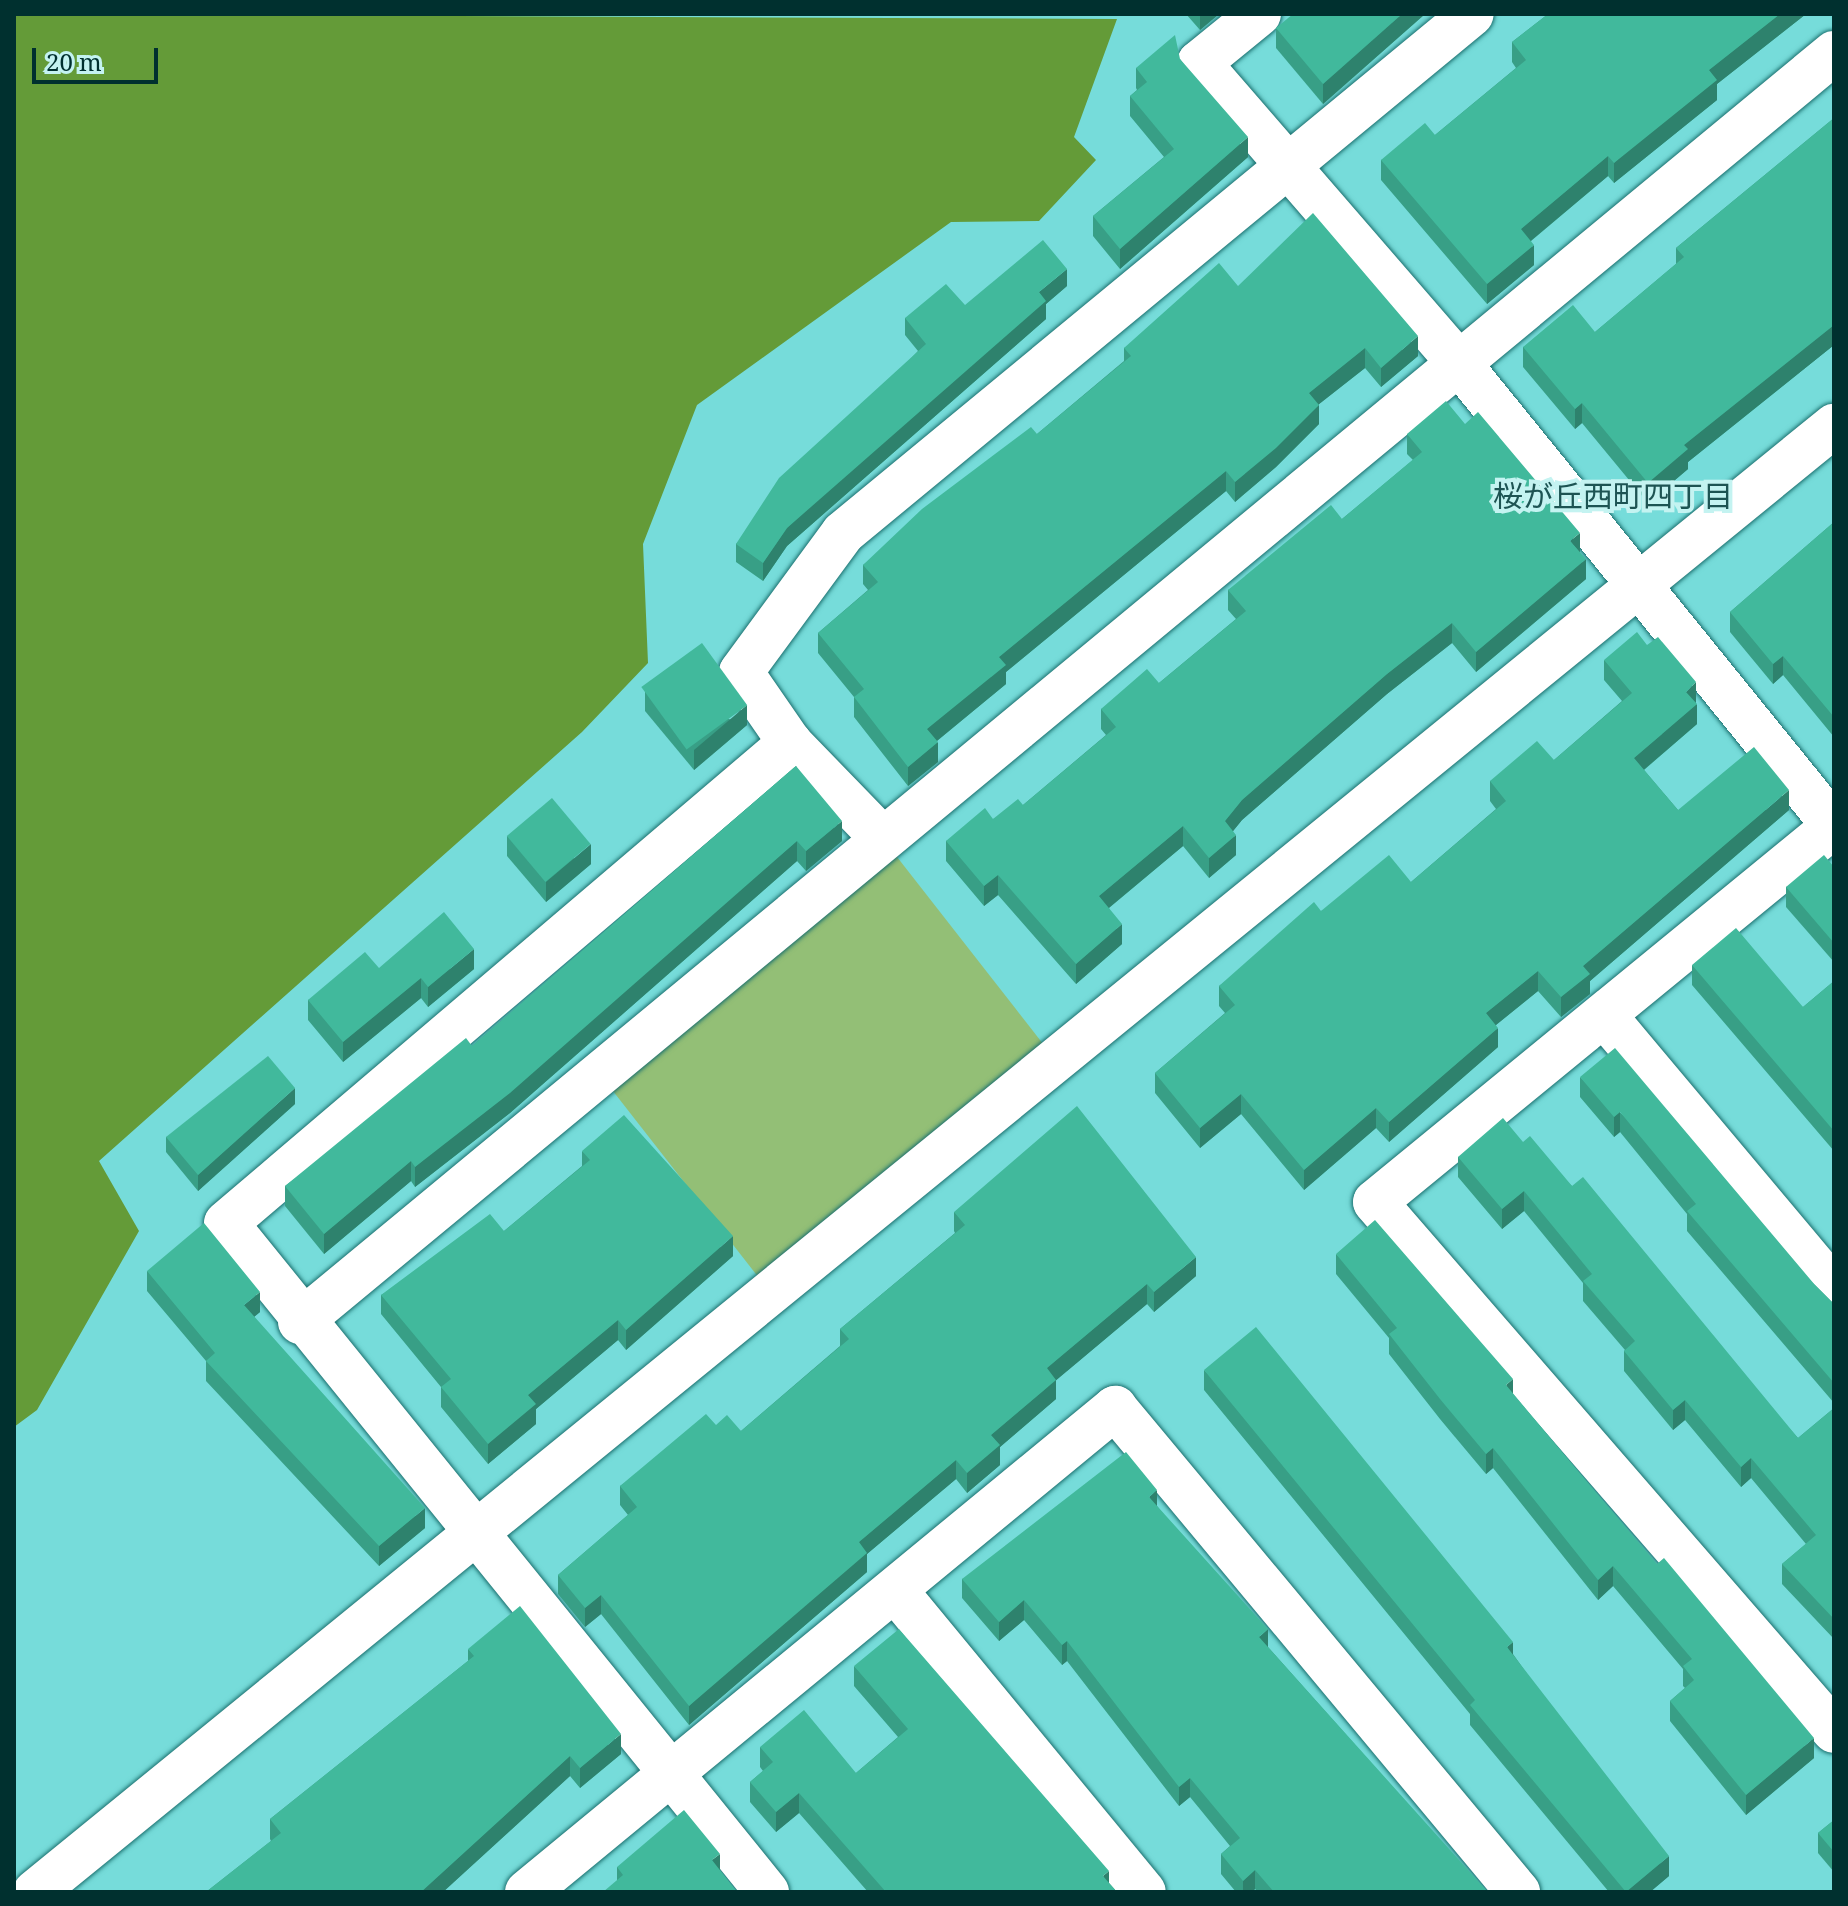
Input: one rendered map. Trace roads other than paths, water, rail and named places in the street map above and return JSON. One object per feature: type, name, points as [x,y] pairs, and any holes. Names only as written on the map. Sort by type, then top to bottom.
[{"type":"street","points":[[1259,14],[1199,63],[1458,362],[1635,588],[1834,826],[1375,1202],[1834,1731]]},
{"type":"street","points":[[883,839],[790,743],[741,672],[843,533],[1472,14]]},
{"type":"street","points":[[300,1322],[1834,53]]},
{"type":"street","points":[[35,1892],[1834,426]]},
{"type":"street","points":[[767,1892],[300,1322],[226,1223],[790,743]]},
{"type":"street","points":[[1604,1015],[1834,1289]]},
{"type":"street","points":[[527,1892],[1115,1408],[1518,1892]]},
{"type":"street","points":[[895,1590],[1144,1892]]},
{"type":"district","name":"桜が丘西町四丁目","points":[[1613,496]]}]
